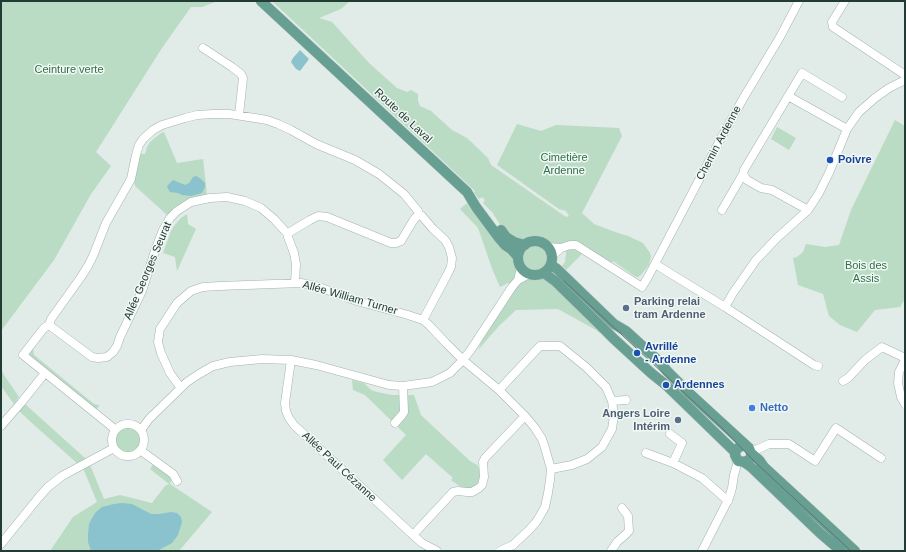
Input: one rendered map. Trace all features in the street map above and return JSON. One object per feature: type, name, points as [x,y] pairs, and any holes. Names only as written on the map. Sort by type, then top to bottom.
[{"type":"main road","name":"Route de Laval","points":[[261,1],[466,192],[499,238],[518,257]]},
{"type":"main road","points":[[466,192],[488,212],[506,237],[514,242],[525,245]]},
{"type":"main road","points":[[549,264],[538,275],[525,271],[519,263],[518,257],[520,251],[530,242],[542,243],[547,247],[550,251],[549,264],[555,281],[619,344],[651,373],[666,384],[739,458],[841,551]]},
{"type":"main road","points":[[549,264],[557,269],[614,324],[626,331],[655,358],[689,393],[749,449],[764,466],[855,551]]},
{"type":"main road","points":[[739,458],[739,447],[742,446],[749,449]]},
{"type":"main road","points":[[739,458],[749,460],[751,457],[749,449]]},
{"type":"street","name":"Chemin Ardenne","points":[[561,248],[570,245],[579,246],[642,287],[720,140],[780,37],[799,1]]},
{"type":"street","points":[[725,307],[756,260],[777,238],[808,210],[829,173],[847,129],[859,112],[875,98],[905,79],[833,26],[832,22],[846,1]]},
{"type":"street","points":[[202,48],[241,74],[243,78],[239,115]]},
{"type":"street","points":[[722,210],[802,73],[842,97]]},
{"type":"street","points":[[788,96],[847,129]]},
{"type":"street","points":[[114,430],[23,355],[44,328],[49,325],[51,319],[81,277],[90,261],[106,223],[131,179],[139,145],[153,130],[162,125],[185,118],[212,114],[229,114],[255,118],[278,124],[316,144],[355,160],[386,179],[404,194],[419,215],[445,240],[452,258],[451,267],[423,320]]},
{"type":"street","points":[[743,174],[747,180],[761,188],[772,190],[808,210]]},
{"type":"street","name":"Allée Georges Seurat","points":[[49,325],[92,357],[107,357],[117,346],[142,291],[156,248],[163,230],[170,218],[177,211],[191,202],[210,198],[227,197],[245,201],[261,208],[274,219],[288,233],[296,264],[295,283]]},
{"type":"street","points":[[288,233],[318,216],[327,217],[391,243],[396,243],[401,241],[413,221],[419,215]]},
{"type":"street","points":[[547,247],[561,248]]},
{"type":"street","points":[[549,264],[561,248]]},
{"type":"street","points":[[655,264],[725,307],[814,365],[818,366]]},
{"type":"street","points":[[141,430],[149,419],[180,387],[213,366],[230,362],[262,359],[291,360],[316,365],[389,385],[404,386],[432,382],[450,373],[463,360],[512,287],[525,271]]},
{"type":"street","name":"Allée William Turner","points":[[180,387],[165,364],[158,342],[158,335],[160,328],[176,303],[191,291],[203,287],[295,283],[316,286],[357,301],[423,320],[463,360]]},
{"type":"street","points":[[499,390],[540,346],[560,346],[586,367],[606,387],[612,401],[614,415],[612,429],[602,447],[588,459],[572,465],[550,469]]},
{"type":"street","points":[[843,381],[848,378],[865,360],[882,347],[905,359],[899,372],[898,383],[901,397],[905,404]]},
{"type":"street","name":"Allée Paul Cézanne","points":[[291,360],[285,403],[289,418],[294,425],[413,536],[437,551]]},
{"type":"street","points":[[463,360],[499,390],[525,416],[542,439],[548,458],[550,480],[545,507],[537,521],[514,548],[500,551]]},
{"type":"street","points":[[1,426],[45,372]]},
{"type":"street","points":[[395,422],[404,412],[404,386]]},
{"type":"street","points":[[612,401],[626,400]]},
{"type":"street","points":[[413,536],[453,492],[458,490],[472,492],[479,488],[484,477],[484,458],[525,416]]},
{"type":"street","points":[[128,424],[136,426],[141,430],[143,435],[144,441],[142,451],[126,456],[118,453],[114,448],[112,440],[114,430],[121,425],[128,424]]},
{"type":"street","points":[[749,449],[756,450],[769,444],[789,444],[815,460],[836,428],[881,458]]},
{"type":"street","points":[[670,434],[682,443],[673,463]]},
{"type":"street","points":[[1,544],[48,487],[62,476],[114,448]]},
{"type":"street","points":[[142,451],[173,474],[177,481]]},
{"type":"street","points":[[646,453],[673,463],[702,478],[728,501]]},
{"type":"street","points":[[702,551],[728,501],[739,458]]},
{"type":"street","points":[[611,551],[617,542],[626,536],[629,531],[628,516],[622,508]]},
{"type":"green space","name":"Ceinture verte","points":[[1,1],[218,1],[202,7],[191,7],[162,48],[96,152],[111,166],[91,194],[54,260],[1,331]]},
{"type":"green space","name":"Cimetière Ardenne","points":[[272,1],[350,1],[341,9],[319,18],[332,22],[369,63],[397,88],[407,92],[411,90],[418,94],[420,106],[431,111],[452,130],[467,138],[488,158],[491,165],[566,217],[569,216],[566,211],[559,209],[497,165],[517,124],[541,131],[556,125],[619,128],[622,136],[582,213],[594,224],[643,243],[650,253],[651,257],[649,265],[641,275],[636,277],[613,261],[611,263],[582,245],[553,245],[540,238],[529,238],[523,241],[516,240],[503,229],[492,212],[483,203],[485,200],[482,197],[479,199],[474,193],[475,191]]},
{"type":"green space","name":"Bois des Assis","points":[[895,120],[905,126],[905,299],[900,307],[875,310],[857,332],[840,325],[829,316],[823,294],[798,285],[793,258],[797,257],[803,252],[806,244],[825,247],[839,245],[851,210]]},
{"type":"green space","points":[[777,127],[796,138],[789,150],[771,139]]},
{"type":"green space","points":[[164,132],[177,163],[203,159],[207,195],[167,215],[135,186],[134,179],[139,154],[145,154],[150,142]]},
{"type":"green space","points":[[467,203],[472,211],[474,210],[477,217],[494,239],[514,257],[514,263],[517,270],[511,284],[508,283],[500,287],[478,228],[460,209]]},
{"type":"green space","points":[[187,214],[188,224],[196,229],[177,271],[175,257],[163,253],[174,226]]},
{"type":"green space","points":[[535,245],[545,248],[548,258],[545,268],[535,271],[525,268],[522,258],[525,248]]},
{"type":"green space","points":[[575,250],[582,254],[566,270],[562,266],[565,262],[566,251]]},
{"type":"green space","points":[[528,278],[546,279],[602,331],[600,333],[558,309],[516,310],[499,326],[478,350],[483,338],[517,286]]},
{"type":"green space","points":[[31,348],[33,349],[34,355],[94,404],[99,405],[96,410],[29,356]]},
{"type":"green space","points":[[1,368],[19,397],[14,404],[1,386]]},
{"type":"green space","points":[[352,380],[364,383],[371,390],[377,392],[392,395],[414,395],[421,415],[470,461],[477,465],[481,472],[481,481],[475,488],[464,489],[451,480],[453,478],[426,454],[402,480],[383,460],[406,435],[365,395],[353,390]]},
{"type":"green space","points":[[25,404],[86,459],[78,464],[33,424],[19,411]]},
{"type":"green space","points":[[127,427],[137,430],[140,440],[137,450],[127,453],[117,450],[114,440],[117,430]]},
{"type":"green space","points":[[154,463],[172,478],[170,484],[212,512],[179,551],[50,551],[73,517],[97,502],[83,468],[90,465],[104,499],[120,495],[152,503],[165,486],[169,484],[150,469]]},
{"type":"water","points":[[300,50],[309,59],[300,71],[296,69],[291,62]]},
{"type":"water","points":[[196,176],[205,183],[202,193],[191,196],[182,195],[170,192],[168,189],[167,186],[173,180],[185,185]]},
{"type":"water","points":[[122,503],[132,504],[151,514],[171,512],[177,513],[181,517],[182,522],[178,535],[172,543],[157,551],[91,551],[88,542],[88,535],[89,524],[92,518],[102,507]]},
{"type":"tram line","points":[[564,281],[851,551]]},
{"type":"place","name":"Poivre","points":[[830,160]]},
{"type":"place","name":"Parking relai tram Ardenne","points":[[626,308]]},
{"type":"place","name":"Avrillé - Ardenne","points":[[637,353]]},
{"type":"place","name":"Ardennes","points":[[666,385]]},
{"type":"place","name":"Netto","points":[[752,408]]},
{"type":"place","name":"Angers Loire Intérim","points":[[678,420]]}]
